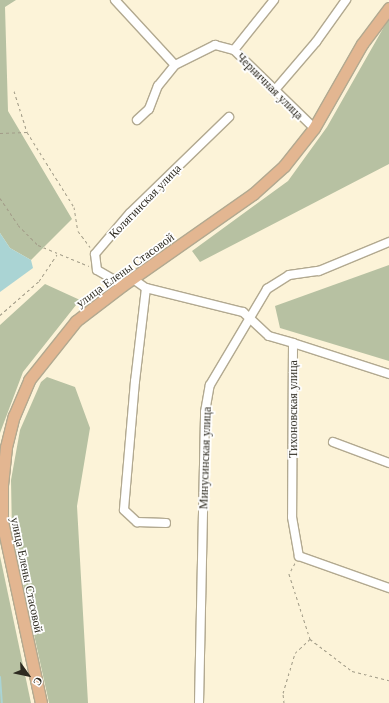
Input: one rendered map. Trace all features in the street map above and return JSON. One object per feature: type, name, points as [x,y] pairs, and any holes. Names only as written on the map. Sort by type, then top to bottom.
[{"type":"main road","name":"улица Елены Стасовой","points":[[41,703],[2,521],[2,485],[6,447],[14,416],[33,374],[76,321],[128,282],[253,194],[297,152],[314,128],[362,44],[389,8]]},
{"type":"street","points":[[115,0],[175,65],[158,86],[149,109],[137,120]]},
{"type":"street","points":[[234,50],[274,0]]},
{"type":"street","points":[[274,91],[316,42],[346,0]]},
{"type":"street","name":"Черничная улица","points":[[175,65],[215,45],[234,50],[274,91],[314,128]]},
{"type":"street","name":"Колягинская улица","points":[[95,254],[130,213],[229,117]]},
{"type":"street","name":"Минусинская улица","points":[[199,703],[205,412],[210,385],[267,290],[289,276],[319,271],[389,242]]},
{"type":"street","points":[[95,254],[96,270],[128,282]]},
{"type":"street","name":"Тихоновская улица","points":[[128,282],[146,288],[243,312],[269,336],[293,343],[292,517],[299,556]]},
{"type":"street","points":[[146,288],[135,381],[124,510],[137,522],[166,523]]},
{"type":"street","points":[[293,343],[389,374]]},
{"type":"street","points":[[333,442],[389,463]]},
{"type":"street","points":[[299,556],[389,588]]},
{"type":"path","points":[[14,91],[27,132],[74,206],[78,231],[95,254]]},
{"type":"path","points":[[0,133],[27,132]]},
{"type":"path","points":[[0,198],[18,225],[38,245],[96,270]]},
{"type":"path","points":[[0,314],[39,281],[57,254]]},
{"type":"path","points":[[299,556],[289,574],[310,639],[352,671],[389,680]]},
{"type":"path","points":[[284,703],[283,693],[296,653],[310,639]]},
{"type":"green space","points":[[0,0],[16,0],[5,7],[8,111],[72,219],[31,260],[10,248],[0,233]]},
{"type":"green space","points":[[389,18],[389,164],[200,262],[192,251],[288,181],[327,127]]},
{"type":"green space","points":[[389,265],[389,361],[280,328],[275,306]]},
{"type":"green space","points":[[45,284],[80,300],[23,372],[0,433],[0,325]]},
{"type":"green space","points":[[47,377],[75,387],[90,428],[77,506],[88,703],[49,703],[12,534],[11,480],[20,430],[41,382]]},
{"type":"green space","points":[[0,556],[31,703],[0,703]]},
{"type":"water","points":[[0,233],[10,248],[31,260],[33,268],[0,292]]},
{"type":"waterway","points":[[0,677],[2,703]]}]
